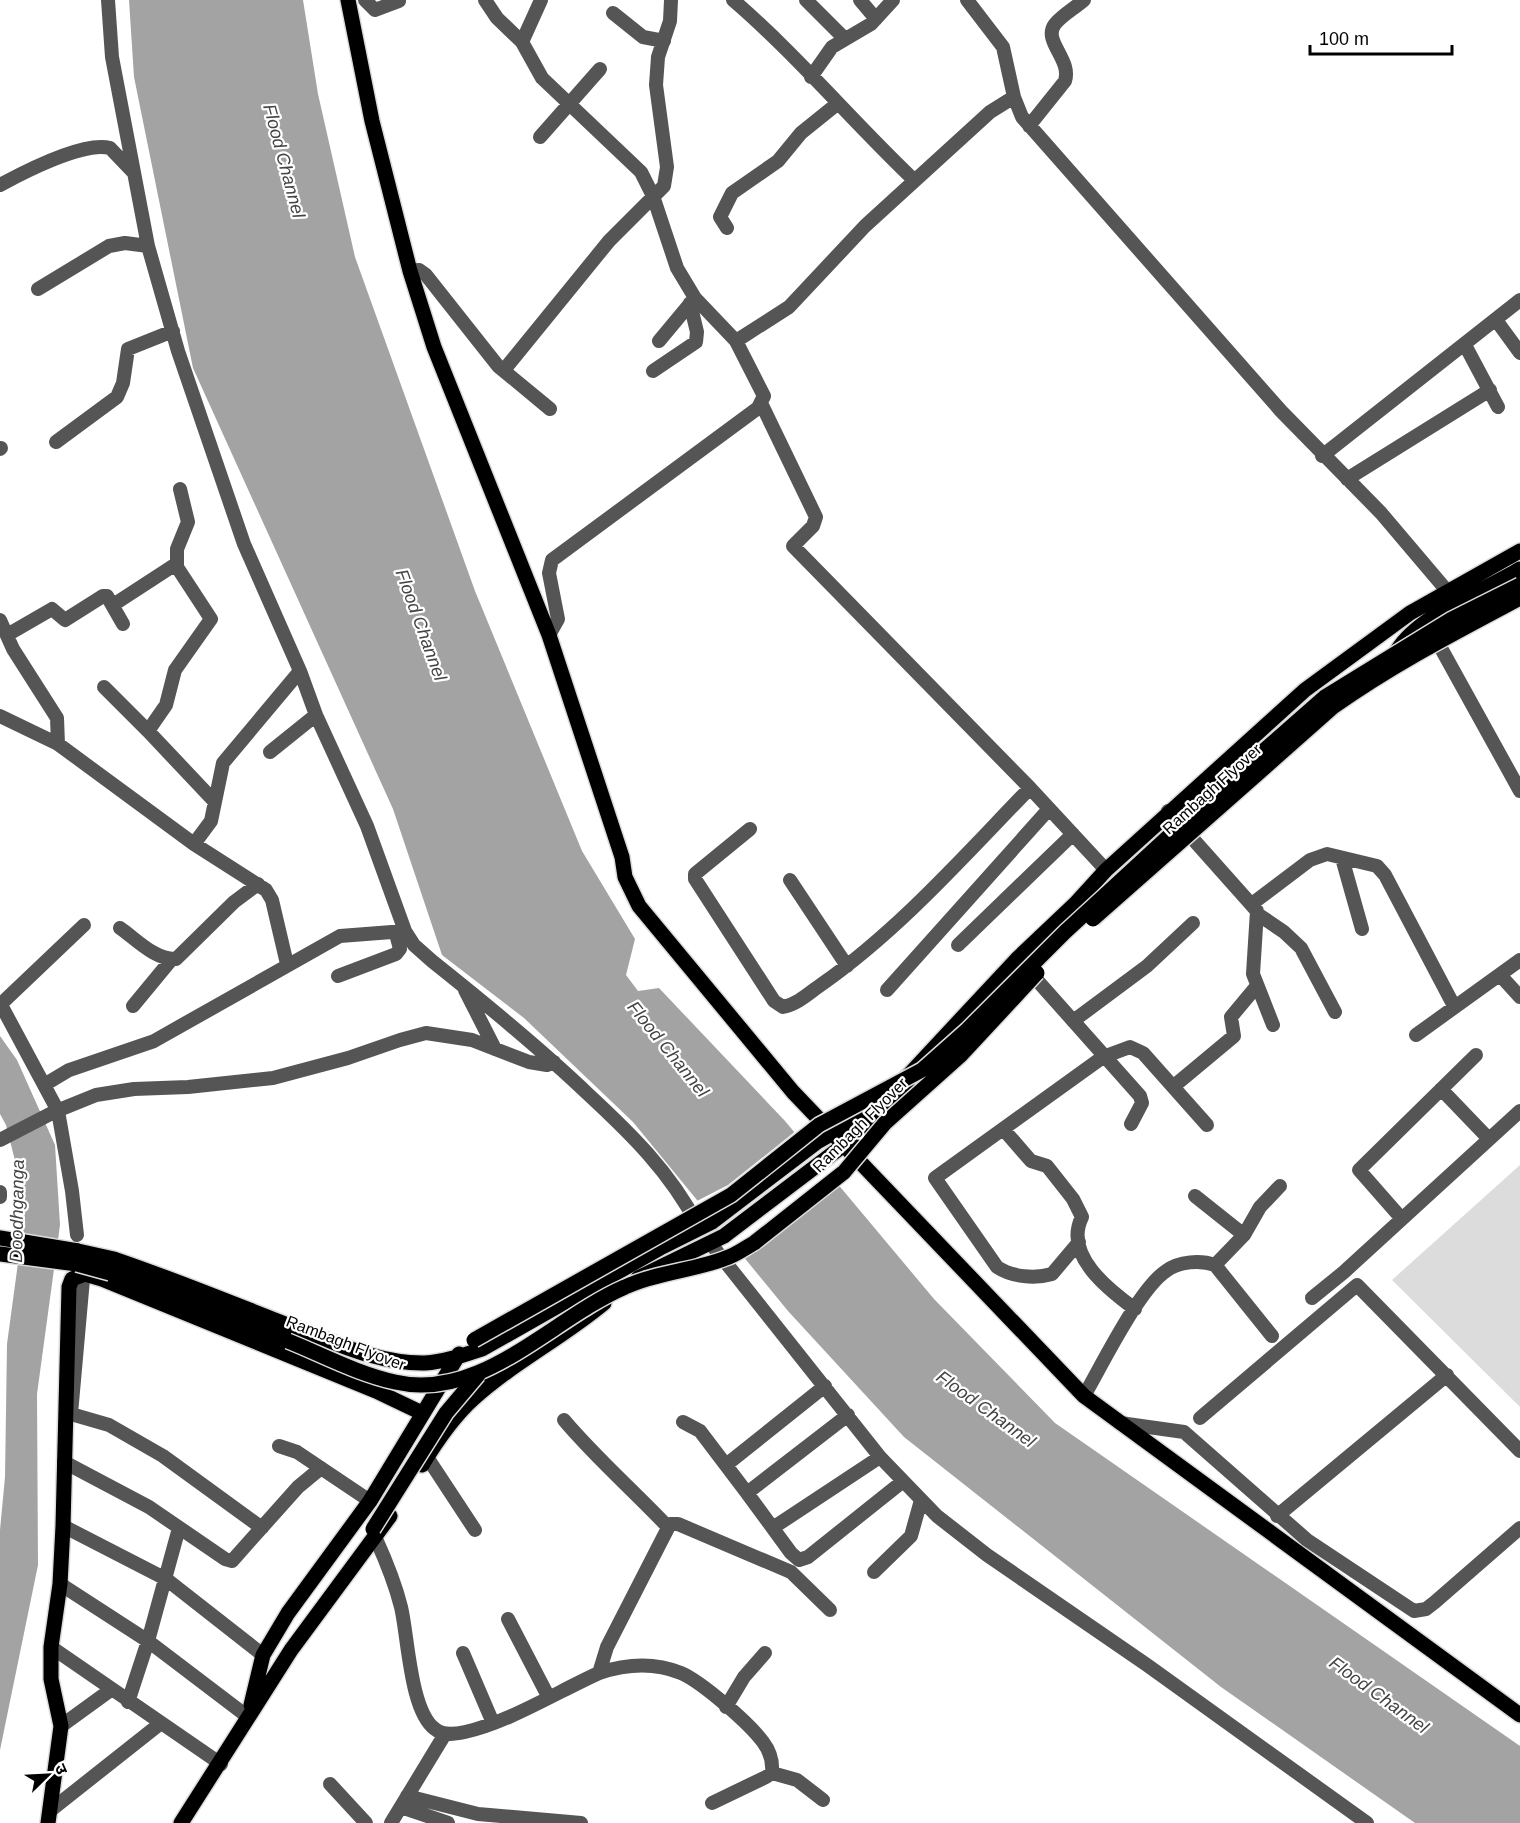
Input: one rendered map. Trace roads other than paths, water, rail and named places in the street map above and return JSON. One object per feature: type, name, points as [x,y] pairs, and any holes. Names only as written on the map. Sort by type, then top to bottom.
[{"type":"main road","points":[[348,0],[372,121],[410,271],[434,347],[549,634],[622,857],[625,877],[631,892],[793,1092],[1084,1396],[1520,1715]]},
{"type":"main road","points":[[0,1254],[112,1266],[172,1278],[348,1348],[384,1359],[426,1363],[456,1358],[482,1349],[662,1247],[706,1226],[831,1132],[874,1108],[901,1084],[1017,959],[1075,904],[1106,870],[1168,811],[1305,690],[1410,613],[1520,551]]},
{"type":"main road","points":[[1397,651],[1404,638],[1426,621],[1520,569]]},
{"type":"main road","name":"Rambagh Flyover","points":[[248,1717],[263,1655],[288,1613],[370,1501],[465,1345],[731,1195],[819,1125],[922,1070],[967,1030],[1065,932],[1278,737],[1325,698],[1397,651],[1520,585]]},
{"type":"main road","points":[[181,1823],[221,1764],[291,1650],[293,1637],[297,1630],[374,1534],[427,1457],[471,1401],[498,1378],[643,1275],[717,1240],[865,1129],[974,1031],[1030,973],[1184,828],[1281,741],[1334,699],[1454,624],[1520,591]]},
{"type":"main road","name":"Rambagh Flyover","points":[[112,1266],[187,1299],[393,1382],[438,1385],[480,1373],[582,1308],[626,1286],[662,1274],[728,1258],[754,1243],[843,1172],[885,1123],[961,1055],[1033,977],[1296,737],[1369,681],[1437,641],[1520,598]]},
{"type":"main road","points":[[0,1238],[78,1251],[112,1266]]},
{"type":"main road","points":[[50,1816],[61,1726],[51,1679],[51,1647],[60,1584],[69,1287],[72,1279],[85,1271],[424,1410]]},
{"type":"main road","points":[[187,1299],[197,1314],[408,1397],[424,1410]]},
{"type":"main road","points":[[374,1534],[446,1413],[480,1373]]},
{"type":"main road","points":[[393,1461],[417,1473]]},
{"type":"street","points":[[108,0],[112,57],[148,246],[172,332],[244,543],[300,671],[316,715],[367,826],[401,933],[400,949],[396,954],[338,976]]},
{"type":"street","points":[[365,0],[375,10],[399,1]]},
{"type":"street","points":[[485,0],[497,18],[522,42],[536,71],[641,172],[653,196],[677,268],[692,300],[698,332],[696,342],[653,371]]},
{"type":"street","points":[[522,42],[541,0]]},
{"type":"street","points":[[504,370],[609,241],[664,186],[667,177],[665,141],[656,85],[658,57],[670,21],[670,0]]},
{"type":"street","points":[[733,0],[772,34],[837,104],[914,180]]},
{"type":"street","points":[[806,0],[844,38]]},
{"type":"street","points":[[860,0],[876,19]]},
{"type":"street","points":[[811,76],[826,53],[844,38],[876,19],[893,0]]},
{"type":"street","points":[[967,0],[1004,47],[1014,97],[1022,117],[1029,126],[1322,456],[1381,513],[1448,592]]},
{"type":"street","points":[[1029,126],[1065,81],[1068,74],[1067,64],[1054,44],[1051,34],[1053,26],[1084,0]]},
{"type":"street","points":[[613,13],[643,37],[664,41]]},
{"type":"street","points":[[540,137],[600,69]]},
{"type":"street","points":[[735,341],[800,297],[846,244],[914,180],[990,112],[1014,97]]},
{"type":"street","points":[[727,228],[720,217],[732,193],[778,161],[801,133],[837,104]]},
{"type":"street","points":[[0,185],[27,171],[93,147],[110,148],[134,173]]},
{"type":"street","points":[[38,289],[109,246],[125,243],[148,246]]},
{"type":"street","points":[[410,271],[419,270],[426,275],[504,370],[550,409]]},
{"type":"street","points":[[549,634],[558,619],[549,573],[552,560],[761,404],[764,396],[762,388],[735,341],[692,300]]},
{"type":"street","points":[[659,341],[692,300]]},
{"type":"street","points":[[1322,456],[1520,300]]},
{"type":"street","points":[[1496,320],[1520,353]]},
{"type":"street","points":[[56,442],[117,397],[123,384],[128,350],[172,332]]},
{"type":"street","points":[[1465,345],[1498,407]]},
{"type":"street","points":[[1347,479],[1490,390]]},
{"type":"street","points":[[761,404],[816,517],[813,526],[793,546],[1030,788],[1106,870]]},
{"type":"street","points":[[148,731],[166,705],[175,670],[211,619],[176,564],[177,549],[188,522],[180,489]]},
{"type":"street","points":[[113,605],[176,564]]},
{"type":"street","points":[[7,635],[52,609],[65,620],[103,596],[107,596],[123,624]]},
{"type":"street","points":[[0,620],[57,718],[58,744]]},
{"type":"street","points":[[1437,641],[1520,790]]},
{"type":"street","points":[[194,844],[211,820],[223,764],[300,671]]},
{"type":"street","points":[[104,687],[215,802]]},
{"type":"street","points":[[270,752],[316,715]]},
{"type":"street","points":[[0,716],[58,744],[194,844],[266,890],[272,900],[287,964]]},
{"type":"street","points":[[750,829],[695,874],[695,879],[774,1001],[783,1006],[790,1005],[847,966],[915,907],[1030,788]]},
{"type":"street","points":[[887,990],[1049,809]]},
{"type":"street","points":[[1168,811],[1256,909],[1301,948],[1335,1012]]},
{"type":"street","points":[[958,945],[1072,834]]},
{"type":"street","points":[[1273,1025],[1256,987],[1252,963],[1256,909],[1315,857],[1327,854],[1370,863],[1382,869],[1454,1006]]},
{"type":"street","points":[[1342,858],[1362,929]]},
{"type":"street","points":[[790,880],[847,966]]},
{"type":"street","points":[[133,1006],[171,960],[181,957],[234,902],[258,884]]},
{"type":"street","points":[[1073,1021],[1147,966],[1193,923]]},
{"type":"street","points":[[77,1235],[72,1191],[56,1112],[1,1003],[84,925]]},
{"type":"street","points":[[120,928],[155,953],[171,960]]},
{"type":"street","points":[[44,1085],[69,1070],[154,1041],[287,964],[346,934],[401,933],[554,1062],[651,1156],[706,1226]]},
{"type":"street","points":[[1017,959],[1142,1100],[1131,1124]]},
{"type":"street","points":[[1416,1035],[1520,960]]},
{"type":"street","points":[[1500,975],[1520,997]]},
{"type":"street","points":[[463,986],[495,1049]]},
{"type":"street","points":[[1174,1086],[1234,1036],[1231,1017],[1256,987]]},
{"type":"street","points":[[2,1139],[96,1095],[134,1089],[188,1087],[273,1078],[426,1033],[472,1040],[529,1062],[547,1065],[554,1062]]},
{"type":"street","points":[[1079,1242],[1053,1274],[1026,1276],[1005,1272],[993,1262],[935,1178],[1103,1057],[1123,1049],[1137,1048],[1174,1086],[1207,1125]]},
{"type":"street","points":[[1402,1219],[1359,1170],[1476,1055]]},
{"type":"street","points":[[1441,1089],[1489,1139]]},
{"type":"street","points":[[1312,1298],[1520,1111]]},
{"type":"street","points":[[1004,1130],[1031,1161],[1047,1166],[1073,1199],[1082,1217],[1077,1231],[1079,1242],[1095,1277],[1135,1309]]},
{"type":"street","points":[[1215,1265],[1244,1235],[1260,1207],[1280,1186]]},
{"type":"street","points":[[1195,1196],[1244,1235]]},
{"type":"street","points":[[717,1240],[880,1457],[921,1500],[987,1555],[1147,1665],[1367,1823]]},
{"type":"street","points":[[1084,1396],[1145,1292],[1166,1270],[1198,1261],[1215,1265],[1272,1336]]},
{"type":"street","points":[[85,1271],[71,1414],[109,1425],[163,1456],[262,1528]]},
{"type":"street","points":[[1200,1418],[1357,1285],[1520,1451]]},
{"type":"street","points":[[1277,1516],[1447,1375]]},
{"type":"street","points":[[726,1465],[825,1386]]},
{"type":"street","points":[[747,1493],[848,1415]]},
{"type":"street","points":[[564,1420],[608,1470],[636,1492],[667,1527]]},
{"type":"street","points":[[684,1422],[700,1431],[774,1527],[790,1553],[799,1560],[804,1559],[902,1482]]},
{"type":"street","points":[[1119,1423],[1184,1432],[1307,1540],[1414,1611],[1426,1609],[1435,1602],[1520,1528]]},
{"type":"street","points":[[279,1446],[297,1452],[370,1501]]},
{"type":"street","points":[[427,1457],[475,1530]]},
{"type":"street","points":[[774,1527],[880,1457]]},
{"type":"street","points":[[64,1462],[149,1507],[232,1561],[298,1487],[321,1468]]},
{"type":"street","points":[[874,1572],[911,1536],[921,1500]]},
{"type":"street","points":[[599,1673],[607,1647],[667,1527],[678,1524],[791,1572],[830,1610]]},
{"type":"street","points":[[63,1526],[166,1579],[263,1655]]},
{"type":"street","points":[[128,1702],[148,1641],[179,1528]]},
{"type":"street","points":[[374,1534],[392,1573],[401,1606],[413,1685],[429,1724],[445,1734],[465,1732],[493,1723],[599,1673],[631,1665],[672,1671],[699,1683],[763,1741],[770,1757],[772,1773]]},
{"type":"street","points":[[60,1584],[148,1641],[248,1717]]},
{"type":"street","points":[[508,1619],[548,1696]]},
{"type":"street","points":[[51,1647],[221,1764]]},
{"type":"street","points":[[463,1653],[493,1723]]},
{"type":"street","points":[[726,1707],[744,1677],[765,1653]]},
{"type":"street","points":[[61,1726],[112,1689]]},
{"type":"street","points":[[50,1816],[161,1723]]},
{"type":"street","points":[[391,1823],[445,1734]]},
{"type":"street","points":[[712,1803],[772,1773],[797,1780],[824,1800]]},
{"type":"street","points":[[330,1784],[366,1823]]},
{"type":"street","points":[[404,1802],[478,1814],[581,1822]]},
{"type":"street","points":[[404,1802],[448,1823]]},
{"type":"water","name":"Flood Channel","points":[[129,0],[303,0],[318,94],[355,257],[475,591],[582,851],[635,939],[626,975],[638,991],[659,988],[785,1121],[934,1299],[1055,1423],[1520,1746],[1520,1823],[1415,1823],[1221,1687],[904,1437],[788,1311],[633,1122],[524,1018],[442,955],[393,809],[193,368],[134,77]]},
{"type":"water","points":[[0,1036],[17,1060],[55,1145],[60,1225],[37,1394],[38,1565],[0,1750],[0,1530],[5,1477],[7,1344],[26,1204],[6,1125],[0,1114]]},
{"type":"water label","name":"Doodhganga","points":[[17,1211]]}]
